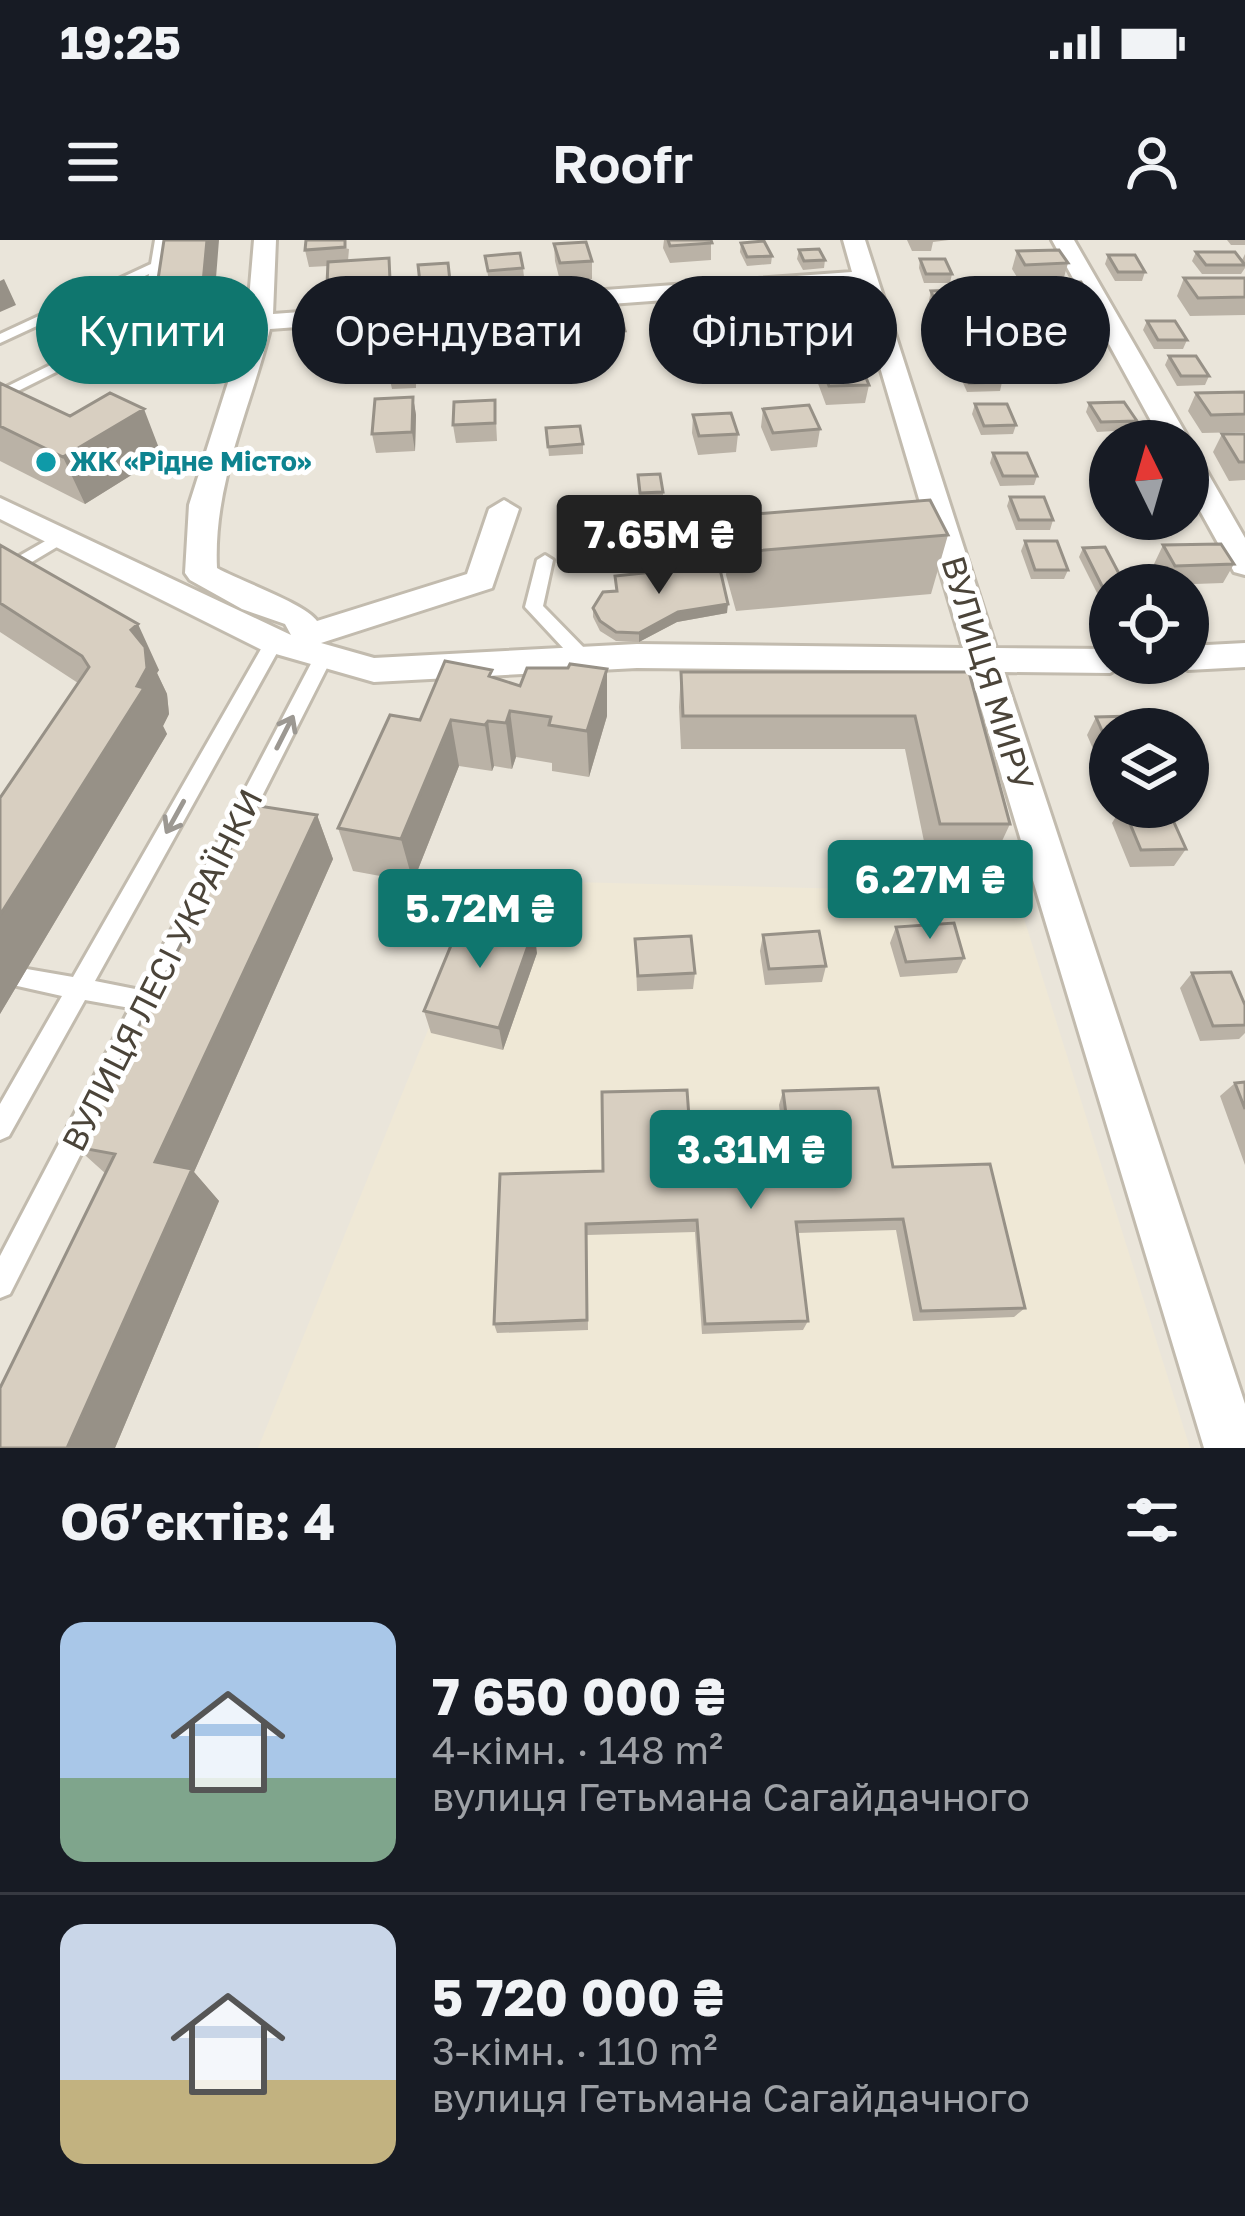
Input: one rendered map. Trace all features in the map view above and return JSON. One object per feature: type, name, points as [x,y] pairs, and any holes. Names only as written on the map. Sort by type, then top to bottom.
[{"type":"street","points":[[263,276],[265,240]]},
{"type":"street","name":"ВУЛИЦЯ МИРУ","points":[[854,240],[865,276]]},
{"type":"street","points":[[1063,240],[1164,420]]},
{"type":"street","points":[[268,322],[649,296]]},
{"type":"street","name":"ВУЛИЦЯ МИРУ","points":[[897,378],[1101,1042],[1232,1448]]},
{"type":"street","points":[[238,384],[212,455],[198,540],[201,573],[253,601],[297,616],[301,645]]},
{"type":"street","points":[[1209,501],[1245,565]]},
{"type":"street","points":[[0,507],[301,645],[374,670],[584,659],[1089,661]]},
{"type":"street","points":[[301,645],[481,581],[504,509]]},
{"type":"street","points":[[1209,657],[1245,656]]},
{"type":"lane","points":[[0,396],[147,320],[161,240]]},
{"type":"lane","points":[[0,339],[156,266]]},
{"type":"lane","points":[[0,574],[61,537]]},
{"type":"lane","points":[[545,560],[534,607],[584,659]]},
{"type":"lane","name":"ВУЛИЦЯ ЛЕСІ УКРАЇНКИ","points":[[0,1128],[79,987],[301,645]]},
{"type":"lane","name":"ВУЛИЦЯ ЛЕСІ УКРАЇНКИ","points":[[0,1284],[145,1001],[301,645]]},
{"type":"lane","points":[[21,978],[145,1001]]},
{"type":"shaded area","points":[[0,240],[1245,240],[1245,1448],[0,1448]]},
{"type":"shaded area","points":[[489,880],[1016,893],[1190,1448],[258,1448]]},
{"type":"building","points":[[164,240],[207,240],[204,276],[159,276]]},
{"type":"building","points":[[306,240],[345,240],[345,247],[305,250]]},
{"type":"building","points":[[668,240],[711,240],[712,243],[670,246]]},
{"type":"building","points":[[764,241],[772,256],[747,257],[741,243]]},
{"type":"building","points":[[586,242],[592,261],[560,263],[554,244]]},
{"type":"building","points":[[819,249],[825,260],[804,261],[799,250]]},
{"type":"building","points":[[1059,250],[1068,263],[1025,265],[1017,251]]},
{"type":"building","points":[[1196,252],[1235,252],[1245,265],[1206,265]]},
{"type":"building","points":[[520,253],[523,268],[488,271],[485,256]]},
{"type":"building","points":[[1108,255],[1135,255],[1145,272],[1118,272]]},
{"type":"building","points":[[389,258],[390,276],[327,276],[328,262]]},
{"type":"building","points":[[920,259],[945,259],[952,274],[926,274]]},
{"type":"building","points":[[448,263],[449,276],[419,276],[418,265]]},
{"type":"building","points":[[1184,278],[1245,278],[1245,297],[1198,298]]},
{"type":"building","points":[[1147,321],[1175,321],[1187,340],[1158,340]]},
{"type":"building","points":[[1169,356],[1196,356],[1209,376],[1181,376]]},
{"type":"building","points":[[0,383],[70,416],[110,393],[144,409],[63,457],[0,426]]},
{"type":"building","points":[[1245,392],[1245,414],[1211,415],[1196,393]]},
{"type":"building","points":[[413,397],[412,432],[372,434],[375,399]]},
{"type":"building","points":[[495,400],[495,423],[453,425],[454,402]]},
{"type":"building","points":[[1124,402],[1136,420],[1100,420],[1089,403]]},
{"type":"building","points":[[975,404],[1007,404],[1016,425],[984,426]]},
{"type":"building","points":[[809,405],[820,429],[773,433],[763,409]]},
{"type":"building","points":[[731,413],[738,434],[699,436],[693,415]]},
{"type":"building","points":[[580,426],[583,444],[548,447],[546,428]]},
{"type":"building","points":[[1222,434],[1245,434],[1245,462],[1239,462]]},
{"type":"building","points":[[993,453],[1027,453],[1037,476],[1003,476]]},
{"type":"building","points":[[660,474],[663,492],[640,493],[638,475]]},
{"type":"building","points":[[1010,497],[1044,497],[1053,520],[1019,520]]},
{"type":"building","points":[[930,500],[948,535],[742,552],[731,516]]},
{"type":"building","points":[[1025,541],[1057,541],[1068,570],[1035,570]]},
{"type":"building","points":[[1221,544],[1234,564],[1174,564],[1163,545]]},
{"type":"building","points":[[0,545],[138,624],[131,630],[145,647],[147,668],[137,686],[144,688],[0,915],[0,798],[89,667],[82,656],[0,603]]},
{"type":"building","points":[[1105,547],[1114,564],[1091,564],[1083,548]]},
{"type":"building","points":[[719,565],[728,604],[678,612],[639,633],[616,632],[600,621],[593,608],[603,592],[617,591],[615,576]]},
{"type":"building","points":[[445,661],[492,670],[489,676],[520,686],[527,668],[568,668],[570,664],[607,669],[587,731],[549,725],[551,717],[510,711],[506,723],[451,720],[401,839],[338,828],[390,715],[420,720]]},
{"type":"building","points":[[681,672],[969,672],[1010,824],[940,824],[915,716],[683,716]]},
{"type":"building","points":[[253,805],[317,815],[155,1162],[192,1169],[67,1448],[0,1448],[0,1388],[115,1154],[76,1147]]},
{"type":"building","points":[[1132,828],[1176,828],[1186,849],[1141,850]]},
{"type":"building","points":[[464,914],[534,929],[499,1028],[424,1011]]},
{"type":"building","points":[[954,923],[964,958],[906,962],[896,927]]},
{"type":"building","points":[[819,931],[826,966],[769,969],[763,935]]},
{"type":"building","points":[[691,936],[695,973],[638,976],[635,939]]},
{"type":"building","points":[[1231,972],[1245,1005],[1245,1025],[1213,1026],[1192,973]]},
{"type":"building","points":[[1245,1082],[1245,1109],[1235,1083]]},
{"type":"building","points":[[878,1088],[893,1167],[990,1164],[1025,1308],[921,1311],[903,1219],[796,1222],[808,1321],[705,1324],[697,1220],[586,1224],[587,1320],[494,1324],[500,1174],[603,1171],[602,1092],[687,1090],[693,1171],[793,1168],[783,1091]]},
{"type":"place","name":"ЖК «Рідне Місто»","points":[[46,462]]}]
